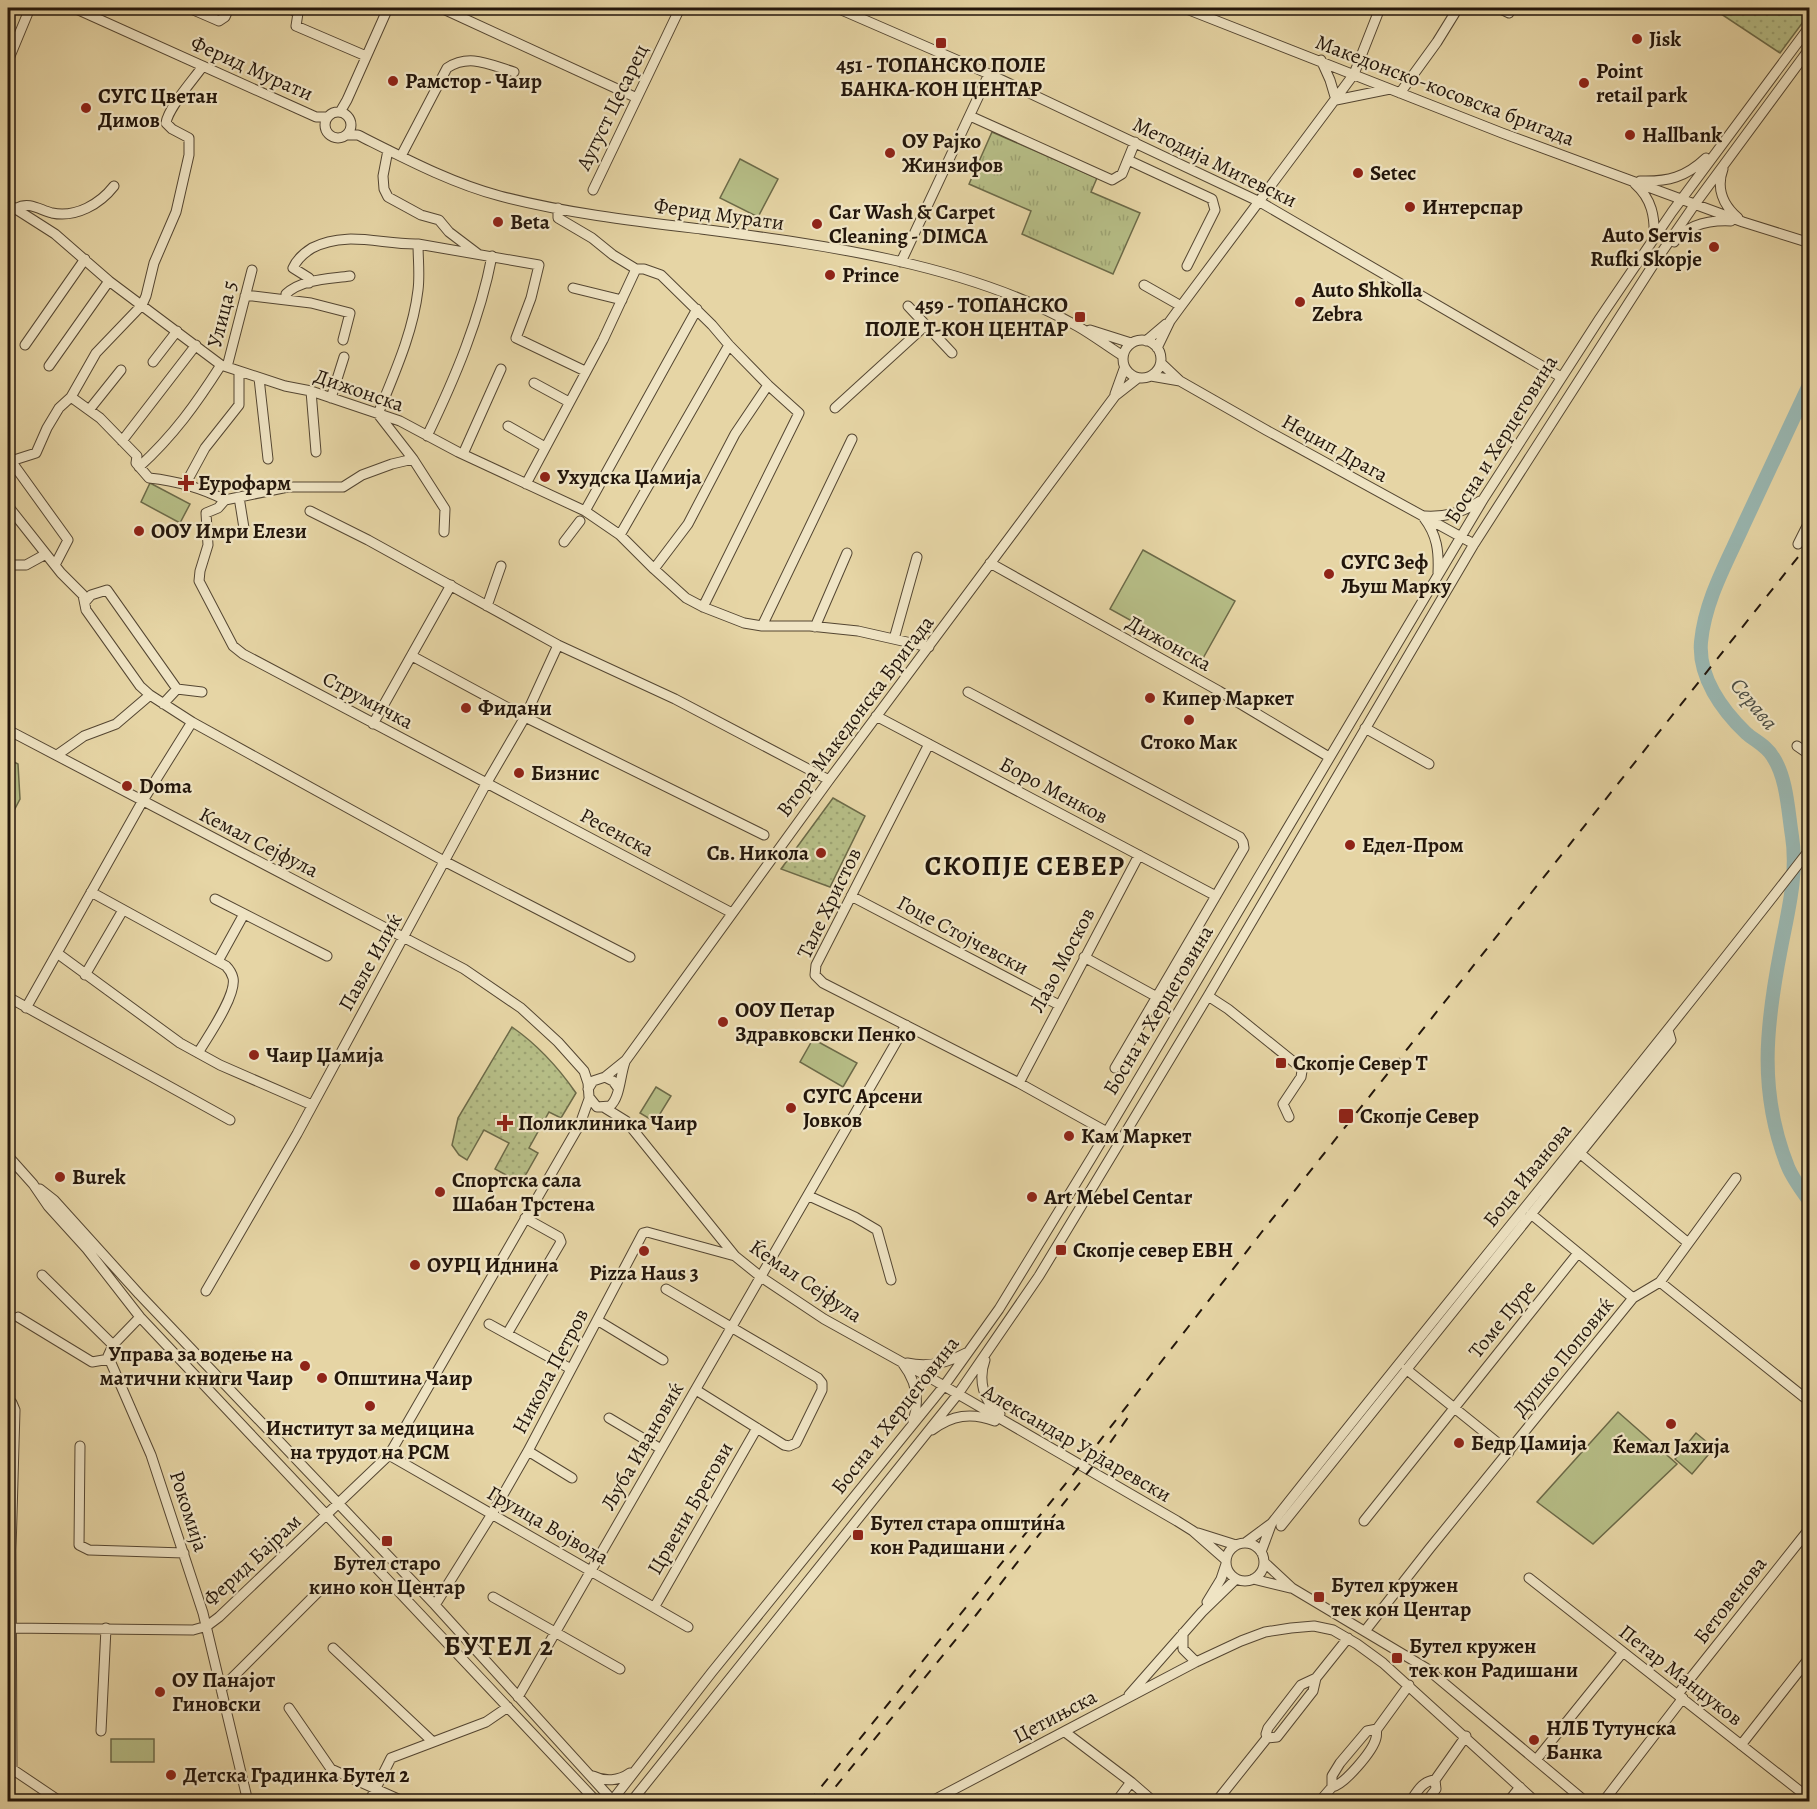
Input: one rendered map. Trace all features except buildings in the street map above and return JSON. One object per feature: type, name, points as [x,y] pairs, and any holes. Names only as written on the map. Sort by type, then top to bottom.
[{"type":"street","points":[[8,61],[30,8]]},
{"type":"street","name":"Ферид Мурати","points":[[75,8],[326,121]]},
{"type":"street","points":[[189,8],[219,21],[225,17],[229,8]]},
{"type":"street","points":[[289,8],[298,13],[296,26],[366,56]]},
{"type":"street","points":[[343,114],[326,121],[329,135],[333,138],[341,138],[349,130],[343,114],[347,100],[388,8]]},
{"type":"street","points":[[441,8],[637,98]]},
{"type":"street","name":"Аугуст Цесарец","points":[[593,190],[680,8]]},
{"type":"street","name":"Методија Митевски","points":[[837,8],[989,74],[1260,202],[1561,377]]},
{"type":"street","name":"Македонско-косовска бригада","points":[[1184,8],[1400,93],[1743,222]]},
{"type":"street","points":[[1157,348],[1170,321],[1354,74],[1380,8]]},
{"type":"street","points":[[1400,93],[1437,42],[1458,8]]},
{"type":"street","points":[[1499,8],[1509,13]]},
{"type":"street","points":[[1632,181],[1665,181],[1682,177],[1695,169],[1721,144],[1809,26]]},
{"type":"street","name":"Босна и Херцеговина","points":[[631,1802],[920,1438],[958,1394],[1040,1276],[1474,544],[1655,262],[1809,48]]},
{"type":"street","points":[[401,156],[447,68],[458,61],[473,60],[514,72]]},
{"type":"street","points":[[1321,60],[1336,100]]},
{"type":"street","points":[[55,565],[68,540],[9,461],[36,453],[59,408],[71,397],[96,353],[142,305],[154,263],[176,212],[189,155],[189,138],[172,129],[166,123],[167,117],[173,105],[203,66]]},
{"type":"street","points":[[901,262],[989,74]]},
{"type":"street","points":[[1336,100],[1390,89]]},
{"type":"street","points":[[970,116],[1112,180],[1122,174],[1135,142]]},
{"type":"street","name":"Ферид Мурати","points":[[349,130],[401,156],[470,186],[500,196],[558,208],[816,246],[901,262],[992,288],[1077,326],[1123,356]]},
{"type":"street","name":"Босна и Херцеговина","points":[[612,1801],[944,1386],[999,1309],[1107,1132],[1484,498],[1654,238],[1721,144]]},
{"type":"street","points":[[388,150],[383,176],[384,189],[388,197],[421,215],[440,220],[449,232],[481,256]]},
{"type":"street","points":[[1128,160],[1212,199],[1215,210],[1187,266]]},
{"type":"street","points":[[1724,164],[1720,177],[1720,190],[1725,203],[1743,222]]},
{"type":"street","points":[[1632,181],[1645,194],[1653,210],[1654,238]]},
{"type":"street","points":[[12,206],[31,206],[62,215],[93,206],[105,198],[114,186]]},
{"type":"street","name":"Дижонска","points":[[12,206],[55,234],[110,281],[224,366],[400,421],[462,454],[585,512],[620,535],[686,598],[703,607],[744,623],[858,631],[929,647]]},
{"type":"street","points":[[558,208],[558,218],[592,238],[613,255],[636,269],[644,269],[661,275],[697,309],[768,385],[799,413],[703,607]]},
{"type":"street","points":[[1655,262],[1687,230],[1711,221],[1743,222],[1809,243]]},
{"type":"street","points":[[309,283],[309,278],[293,268],[296,260],[309,250],[343,238],[418,244],[539,265],[531,298],[516,338],[585,371]]},
{"type":"street","points":[[418,244],[419,288],[415,313],[403,352],[378,414],[413,459],[445,509],[444,532]]},
{"type":"street","points":[[427,436],[457,371],[474,324],[492,256]]},
{"type":"street","points":[[25,345],[85,259]]},
{"type":"street","points":[[526,484],[603,340],[636,269]]},
{"type":"street","name":"Улица 5","points":[[224,366],[252,270]]},
{"type":"street","points":[[286,294],[292,288],[309,283],[350,276]]},
{"type":"street","points":[[49,366],[110,281]]},
{"type":"street","points":[[1144,285],[1181,306]]},
{"type":"street","points":[[573,288],[622,300]]},
{"type":"street","points":[[272,298],[286,294],[301,296]]},
{"type":"street","points":[[245,296],[311,303],[350,313],[343,340]]},
{"type":"street","points":[[908,306],[952,353]]},
{"type":"street","points":[[585,512],[697,309]]},
{"type":"street","points":[[1146,340],[1170,321]]},
{"type":"street","points":[[835,408],[926,325]]},
{"type":"street","name":"Ферид Мурати","points":[[1077,326],[1131,343]]},
{"type":"street","points":[[153,362],[177,331]]},
{"type":"street","points":[[1146,340],[1157,348],[1161,356],[1161,363],[1151,376],[1138,378],[1130,375],[1125,369],[1123,356],[1131,343],[1146,340]]},
{"type":"street","points":[[122,441],[196,345]]},
{"type":"street","points":[[620,535],[729,345]]},
{"type":"street","points":[[331,398],[344,357]]},
{"type":"street","name":"Неџип Драга","points":[[1161,363],[1180,381],[1474,544]]},
{"type":"street","points":[[139,467],[171,436],[224,366]]},
{"type":"street","points":[[462,454],[501,369]]},
{"type":"street","name":"Втора Македонска Бригада","points":[[603,1078],[626,1060],[876,716],[1114,396],[1125,369]]},
{"type":"street","points":[[90,410],[121,370]]},
{"type":"street","points":[[186,483],[205,448],[239,405],[239,371]]},
{"type":"street","name":"Неџип Драга","points":[[1151,376],[1180,381]]},
{"type":"street","points":[[259,378],[268,459]]},
{"type":"street","name":"Втора Македонска Бригада","points":[[1114,396],[1138,378]]},
{"type":"street","points":[[534,383],[569,402]]},
{"type":"street","points":[[654,569],[688,524],[735,434],[768,385]]},
{"type":"street","points":[[310,391],[316,452]]},
{"type":"street","points":[[71,397],[100,418],[136,456],[136,463],[149,478],[186,483],[225,500],[288,487],[343,487],[362,476],[392,464],[413,459]]},
{"type":"street","points":[[508,426],[545,447]]},
{"type":"street","points":[[762,626],[852,440]]},
{"type":"street","points":[[239,497],[244,528]]},
{"type":"street","points":[[1423,516],[1452,515],[1470,508],[1484,498]]},
{"type":"street","name":"Струмичка","points":[[225,500],[218,508],[206,513],[208,545],[199,581],[233,646],[243,654],[486,784]]},
{"type":"street","points":[[8,506],[55,565],[83,595],[86,610],[140,686],[150,695],[192,722],[444,861],[630,957]]},
{"type":"street","points":[[310,511],[451,585],[558,645],[675,699],[829,780]]},
{"type":"street","points":[[1423,516],[1432,528],[1437,543],[1438,574]]},
{"type":"street","points":[[1798,544],[1809,520]]},
{"type":"street","points":[[564,542],[580,521]]},
{"type":"street","points":[[815,627],[847,553]]},
{"type":"street","points":[[8,565],[26,565],[46,554]]},
{"type":"street","points":[[894,639],[917,557]]},
{"type":"street","name":"Дижонска","points":[[990,563],[1219,691],[1329,757]]},
{"type":"street","points":[[488,606],[501,566]]},
{"type":"street","points":[[373,724],[451,585]]},
{"type":"street","points":[[85,602],[91,595],[107,590],[177,689],[202,692]]},
{"type":"street","name":"Павле Илиќ","points":[[206,1291],[312,1105],[486,784],[525,717],[558,645]]},
{"type":"street","points":[[412,656],[525,717],[764,835]]},
{"type":"street","points":[[163,704],[177,689]]},
{"type":"street","points":[[968,692],[1240,837],[1244,848],[1115,1068]]},
{"type":"street","points":[[8,730],[57,755],[84,736],[116,724],[150,695]]},
{"type":"street","name":"Боро Менков","points":[[876,716],[1216,896]]},
{"type":"street","points":[[26,1008],[142,801],[192,722]]},
{"type":"street","points":[[1365,728],[1429,764]]},
{"type":"street","name":"Тале Христов","points":[[928,744],[816,965],[815,975],[823,983],[1019,1083],[1107,1132]]},
{"type":"street","points":[[1797,746],[1809,755]]},
{"type":"street","name":"Кемал Сејфула","points":[[57,755],[404,938]]},
{"type":"street","name":"Ресенска","points":[[486,784],[732,912]]},
{"type":"street","points":[[1276,1524],[1406,1369],[1442,1317],[1531,1214],[1576,1150],[1671,1040],[1668,1030],[1809,849]]},
{"type":"street","name":"Лазо Москов","points":[[1019,1083],[1139,855]]},
{"type":"street","points":[[91,892],[218,961],[230,972],[233,978],[230,996],[198,1053]]},
{"type":"street","name":"Гоце Стојчевски","points":[[851,896],[1059,1005]]},
{"type":"street","points":[[215,899],[327,956]]},
{"type":"street","points":[[86,975],[123,910]]},
{"type":"street","points":[[218,961],[244,914]]},
{"type":"street","points":[[404,938],[464,969],[521,1008],[582,1068],[587,1078],[593,1104],[603,1108]]},
{"type":"street","points":[[57,953],[180,1043],[220,1065],[312,1105]]},
{"type":"street","points":[[1084,957],[1158,997]]},
{"type":"street","points":[[1208,996],[1245,1021],[1300,1066],[1301,1077],[1283,1104],[1288,1117]]},
{"type":"street","points":[[8,997],[230,1120]]},
{"type":"street","name":"Љуба Ивановиќ","points":[[518,1697],[730,1328],[809,1196],[906,1024]]},
{"type":"street","name":"Втора Македонска Бригада","points":[[618,1088],[626,1060]]},
{"type":"street","points":[[580,1124],[613,1104],[617,1099],[618,1088],[613,1081],[582,1068]]},
{"type":"street","points":[[507,1334],[561,1242],[559,1237],[525,1218],[580,1124],[593,1081],[603,1078]]},
{"type":"street","name":"Ќемал Сејфула","points":[[617,1099],[626,1121],[735,1256],[760,1277],[824,1319],[944,1386]]},
{"type":"street","name":"Ќемал Сејфула","points":[[603,1108],[626,1121]]},
{"type":"street","points":[[1576,1150],[1687,1242]]},
{"type":"street","name":"Боца Иванова","points":[[1261,1552],[1276,1524],[1576,1150]]},
{"type":"street","points":[[9,1160],[33,1184],[54,1200],[139,1294],[435,1605],[612,1801]]},
{"type":"street","points":[[1736,1178],[1687,1242],[1660,1282],[1809,1402]]},
{"type":"street","points":[[33,1184],[48,1206],[87,1250],[140,1317],[597,1802]]},
{"type":"street","points":[[809,1196],[877,1230],[891,1280]]},
{"type":"street","points":[[1531,1214],[1633,1298]]},
{"type":"street","name":"Ферид Бајрам","points":[[9,1628],[193,1630],[207,1626],[219,1617],[389,1455],[425,1396],[525,1218]]},
{"type":"street","name":"Никола Петров","points":[[435,1605],[528,1452],[643,1233],[647,1232],[735,1256]]},
{"type":"street","name":"Томе Пуре","points":[[1364,1521],[1578,1253]]},
{"type":"street","points":[[42,1275],[113,1345]]},
{"type":"street","name":"Душко Поповиќ","points":[[1365,1631],[1633,1298],[1660,1282]]},
{"type":"street","points":[[666,1289],[818,1378],[822,1383],[822,1390],[796,1443],[789,1446],[696,1390]]},
{"type":"street","points":[[18,1317],[92,1362],[109,1359],[108,1354],[113,1345],[140,1317]]},
{"type":"street","points":[[597,1320],[663,1360]]},
{"type":"street","points":[[489,1324],[571,1369]]},
{"type":"street","points":[[902,1362],[926,1365],[939,1363],[952,1360],[970,1350]]},
{"type":"street","points":[[988,1353],[982,1375],[986,1397],[996,1412],[1023,1433]]},
{"type":"street","name":"Рокомија","points":[[109,1359],[151,1455],[207,1626],[248,1802]]},
{"type":"street","points":[[902,1362],[909,1371],[917,1393],[914,1418],[909,1429]]},
{"type":"street","points":[[1406,1369],[1509,1452]]},
{"type":"street","name":"Александар Урдаревски","points":[[944,1386],[1193,1531],[1226,1562]]},
{"type":"street","points":[[8,1398],[15,1410],[9,1549],[10,1770],[61,1802]]},
{"type":"street","points":[[920,1438],[957,1416],[970,1415],[989,1419],[1023,1433]]},
{"type":"street","points":[[609,1418],[660,1449]]},
{"type":"street","name":"Црвени Брегови","points":[[655,1606],[757,1428]]},
{"type":"street","points":[[80,1446],[79,1545],[89,1550],[184,1553]]},
{"type":"street","points":[[528,1452],[572,1478]]},
{"type":"street","name":"Груица Војвода","points":[[389,1455],[688,1627]]},
{"type":"street","name":"Боца Иванова","points":[[1240,1544],[1276,1524]]},
{"type":"street","name":"Бетовенова","points":[[1602,1802],[1809,1528]]},
{"type":"street","name":"Александар Урдаревски","points":[[1193,1531],[1240,1544]]},
{"type":"street","points":[[1202,1612],[1221,1579],[1228,1554],[1240,1544],[1251,1544],[1261,1552],[1264,1562],[1292,1588],[1426,1668],[1586,1802]]},
{"type":"street","points":[[1226,1562],[1228,1570],[1236,1579],[1247,1581],[1261,1572],[1264,1562]]},
{"type":"street","name":"Петар Манџуков","points":[[1529,1578],[1680,1696],[1803,1798]]},
{"type":"street","points":[[1125,1700],[1202,1612],[1236,1579]]},
{"type":"street","points":[[1253,1579],[1292,1588]]},
{"type":"street","points":[[221,1689],[318,1593]]},
{"type":"street","points":[[493,1597],[621,1670]]},
{"type":"street","name":"Цетињска","points":[[930,1802],[1196,1662],[1241,1641],[1265,1632],[1314,1626],[1333,1630],[1348,1638],[1383,1663],[1536,1802]]},
{"type":"street","points":[[101,1731],[106,1628]]},
{"type":"street","points":[[1183,1633],[1183,1649],[1196,1662]]},
{"type":"street","points":[[1267,1738],[1277,1737],[1313,1691],[1316,1678],[1348,1638]]},
{"type":"street","points":[[333,1648],[433,1742]]},
{"type":"street","points":[[1536,1760],[1623,1652]]},
{"type":"street","points":[[1741,1745],[1809,1658]]},
{"type":"street","points":[[1216,1802],[1267,1738],[1268,1728],[1292,1695],[1301,1685],[1316,1678]]},
{"type":"street","points":[[1320,1802],[1332,1787],[1343,1782],[1363,1758],[1376,1738],[1377,1729],[1409,1685]]},
{"type":"street","points":[[369,1802],[391,1758],[486,1722],[508,1707]]},
{"type":"street","points":[[289,1708],[331,1769],[405,1802]]},
{"type":"street","points":[[1332,1787],[1332,1776],[1340,1763],[1367,1731],[1377,1729]]},
{"type":"street","points":[[1065,1732],[1154,1802]]},
{"type":"street","points":[[1426,1802],[1436,1789],[1435,1780],[1466,1736]]},
{"type":"street","points":[[588,1774],[599,1779],[614,1780],[635,1770]]},
{"type":"street","points":[[642,1802],[652,1777]]},
{"type":"street","points":[[1410,1802],[1423,1784],[1428,1780],[1435,1780]]},
{"type":"street","points":[[1116,1802],[1131,1782]]},
{"type":"street","points":[[1803,1798],[1809,1785]]},
{"type":"street","points":[[1508,1802],[1520,1787]]},
{"type":"green space","points":[[1712,8],[1809,8],[1809,14],[1780,53]]},
{"type":"green space","points":[[992,132],[1097,178],[1091,192],[1140,213],[1113,274],[1022,234],[1031,211],[969,184]]},
{"type":"green space","points":[[740,159],[778,179],[758,217],[720,198]]},
{"type":"green space","points":[[150,483],[190,504],[180,523],[141,502]]},
{"type":"green space","points":[[1143,550],[1235,601],[1202,660],[1110,609]]},
{"type":"green space","points":[[8,759],[18,764],[20,799],[8,822]]},
{"type":"green space","points":[[833,798],[865,816],[830,887],[781,869]]},
{"type":"green space","name":"Поликлиника Чаир","points":[[512,1027],[547,1057],[576,1093],[561,1118],[549,1112],[529,1148],[538,1153],[521,1183],[495,1169],[509,1143],[484,1130],[467,1160],[459,1155],[452,1145],[458,1118]]},
{"type":"green space","points":[[813,1039],[857,1063],[843,1087],[800,1062]]},
{"type":"green space","points":[[656,1087],[671,1096],[655,1122],[640,1113]]},
{"type":"green space","points":[[1618,1412],[1677,1464],[1593,1544],[1537,1502]]},
{"type":"green space","points":[[1696,1433],[1714,1448],[1692,1474],[1675,1459]]},
{"type":"green space","points":[[111,1739],[154,1739],[154,1762],[111,1762]]},
{"type":"waterway","name":"Серава","points":[[1810,383],[1712,596],[1701,642],[1703,668],[1713,692],[1737,724],[1770,753],[1778,765],[1786,795],[1794,864],[1772,1004],[1769,1031],[1769,1085],[1778,1139],[1788,1167],[1810,1202]]},
{"type":"railway","points":[[809,1802],[1092,1451],[1261,1233],[1810,542]]},
{"type":"railway","points":[[823,1802],[976,1615],[1100,1457],[1129,1416]]},
{"type":"place","name":"Jisk","points":[[1637,39]]},
{"type":"place","name":"451 - ТОПАНСКО ПОЛЕ БАНКА-КОН ЦЕНТАР","points":[[941,43]]},
{"type":"place","name":"Рамстор - Чаир","points":[[393,81]]},
{"type":"place","name":"Point retail park","points":[[1584,83]]},
{"type":"place","name":"СУГС Цветан Димов","points":[[86,108]]},
{"type":"place","name":"Hallbank","points":[[1630,135]]},
{"type":"place","name":"ОУ Рајко Жинзифов","points":[[890,153]]},
{"type":"place","name":"Setec","points":[[1358,173]]},
{"type":"place","name":"Интерспар","points":[[1410,207]]},
{"type":"place","name":"Beta","points":[[498,222]]},
{"type":"place","name":"Car Wash & Carpet Cleaning - DIMCA","points":[[817,224]]},
{"type":"place","name":"Auto Servis Rufki Skopje","points":[[1714,247]]},
{"type":"place","name":"Prince","points":[[830,275]]},
{"type":"place","name":"Auto Shkolla Zebra","points":[[1300,302]]},
{"type":"place","name":"459 - ТОПАНСКО ПОЛЕ Т-КОН ЦЕНТАР","points":[[1080,317]]},
{"type":"place","name":"Ухудска Џамија","points":[[545,477]]},
{"type":"place","name":"Еурофарм","points":[[186,483]]},
{"type":"place","name":"ООУ Имри Елези","points":[[139,531]]},
{"type":"place","name":"СУГС Зеф Љуш Марку","points":[[1329,574]]},
{"type":"place","name":"Кипер Маркет","points":[[1150,698]]},
{"type":"place","name":"Фидани","points":[[466,708]]},
{"type":"place","name":"Стоко Мак","points":[[1189,720]]},
{"type":"place","name":"Бизнис","points":[[519,773]]},
{"type":"place","name":"Doma","points":[[127,786]]},
{"type":"place","name":"Едел-Пром","points":[[1350,845]]},
{"type":"place","name":"Св. Никола","points":[[821,853]]},
{"type":"place","name":"ООУ Петар Здравковски Пенко","points":[[723,1022]]},
{"type":"place","name":"Чаир Џамија","points":[[254,1055]]},
{"type":"place","name":"Скопје Север Т","points":[[1281,1063]]},
{"type":"place","name":"СУГС Арсени Јовков","points":[[791,1108]]},
{"type":"place","name":"Скопје Север","points":[[1346,1116]]},
{"type":"place","name":"Поликлиника Чаир","points":[[505,1123]]},
{"type":"place","name":"Кам Маркет","points":[[1069,1136]]},
{"type":"place","name":"Burek","points":[[60,1177]]},
{"type":"place","name":"Спортска сала Шабан Трстена","points":[[440,1192]]},
{"type":"place","name":"Art Mebel Centar","points":[[1032,1197]]},
{"type":"place","name":"Скопје север ЕВН","points":[[1061,1250]]},
{"type":"place","name":"Pizza Haus 3","points":[[644,1251]]},
{"type":"place","name":"ОУРЦ Иднина","points":[[415,1265]]},
{"type":"place","name":"Управа за водење на матични книги Чаир","points":[[305,1366]]},
{"type":"place","name":"Општина Чаир","points":[[322,1378]]},
{"type":"place","name":"Институт за медицина на трудот на РСМ","points":[[370,1406]]},
{"type":"place","name":"Ќемал Јахија","points":[[1671,1424]]},
{"type":"place","name":"Бедр Џамија","points":[[1459,1443]]},
{"type":"place","name":"Бутел стара општина кон Радишани","points":[[858,1535]]},
{"type":"place","name":"Бутел старо кино кон Центар","points":[[387,1541]]},
{"type":"place","name":"Бутел кружен тек кон Центар","points":[[1319,1597]]},
{"type":"place","name":"Бутел кружен тек кон Радишани","points":[[1397,1658]]},
{"type":"place","name":"ОУ Панајот Гиновски","points":[[160,1692]]},
{"type":"place","name":"НЛБ Тутунска Банка","points":[[1534,1740]]},
{"type":"place","name":"Детска Градинка Бутел 2","points":[[171,1775]]},
{"type":"district","name":"СКОПЈЕ СЕВЕР","points":[[1025,866]]},
{"type":"district","name":"БУТЕЛ 2","points":[[499,1646]]}]
